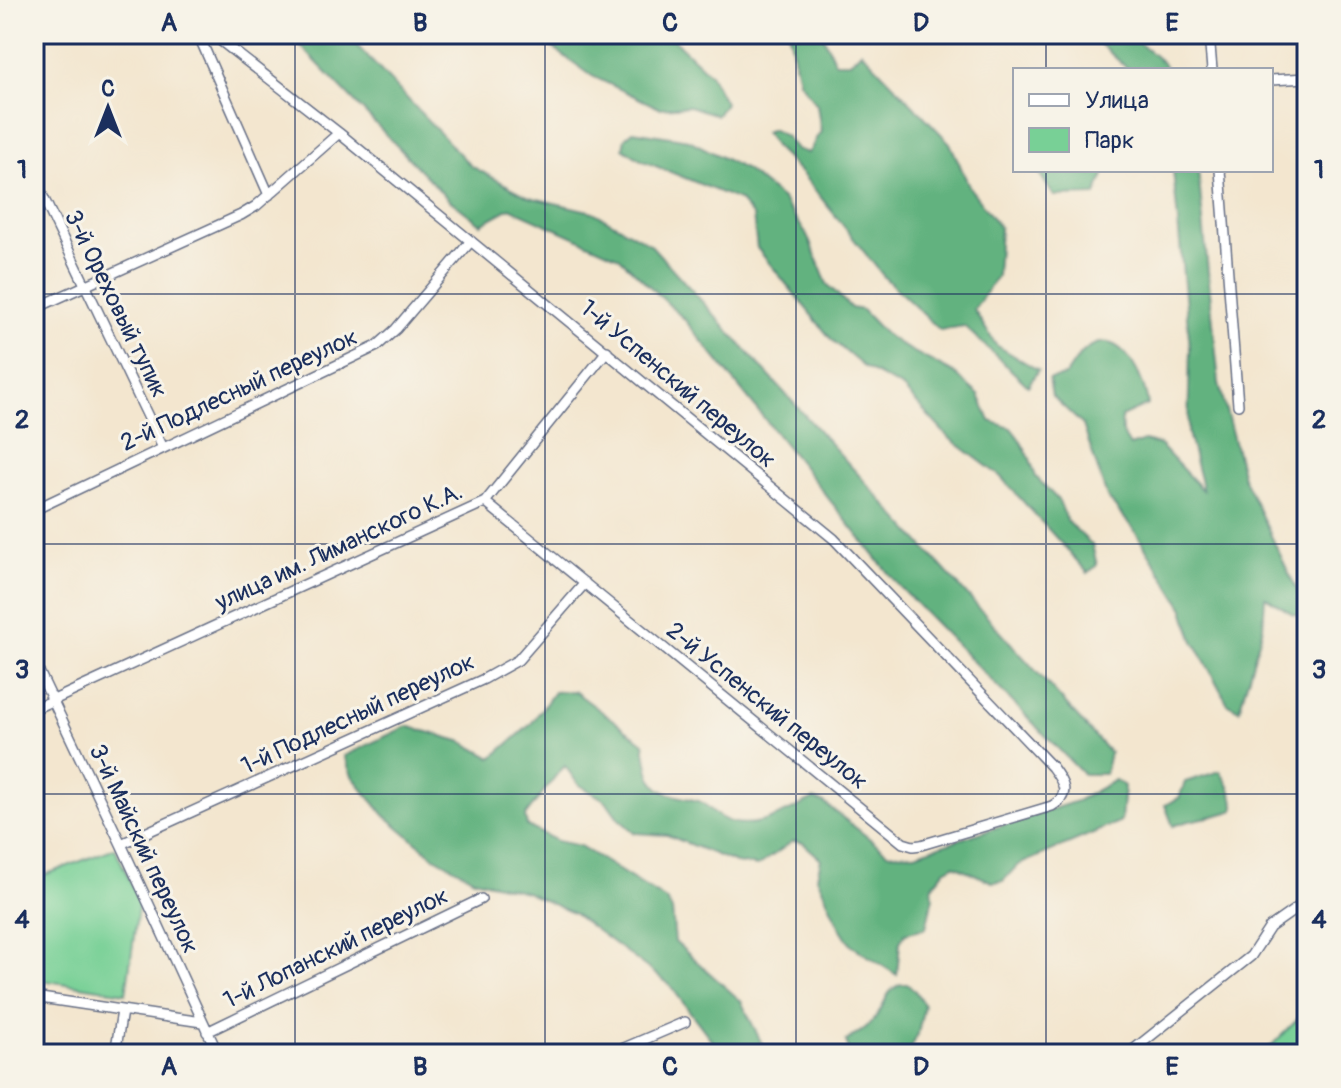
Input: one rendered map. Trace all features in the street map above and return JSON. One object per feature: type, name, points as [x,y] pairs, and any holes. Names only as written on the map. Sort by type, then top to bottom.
[{"type":"street","points":[[198,34],[269,195]]},
{"type":"street","name":"1-й Успенский переулок","points":[[212,34],[339,133],[834,539],[1052,767],[1064,785],[1064,795],[1052,806]]},
{"type":"street","points":[[1209,34],[1212,68]]},
{"type":"street","points":[[1273,80],[1307,78]]},
{"type":"street","points":[[34,309],[241,215],[256,206],[339,133]]},
{"type":"street","points":[[1220,172],[1238,405]]},
{"type":"street","name":"3-й Ореховый тупик","points":[[34,178],[163,448]]},
{"type":"street","name":"2-й Подлесный переулок","points":[[34,510],[377,346],[396,329],[471,241]]},
{"type":"street","name":"улица им. Лиманского К.А.","points":[[34,709],[485,502],[607,351]]},
{"type":"street","name":"2-й Успенский переулок","points":[[485,502],[903,843],[921,845],[1052,806]]},
{"type":"street","name":"1-й Подлесный переулок","points":[[121,844],[484,679],[518,660],[585,583]]},
{"type":"street","name":"3-й Майский переулок","points":[[34,661],[218,1054]]},
{"type":"street","name":"1-й Лопанский переулок","points":[[205,1027],[481,899]]},
{"type":"street","points":[[1128,1054],[1251,956],[1270,927],[1307,901]]},
{"type":"street","points":[[34,997],[205,1027]]},
{"type":"street","points":[[115,1054],[122,1011]]},
{"type":"street","points":[[610,1054],[685,1022]]},
{"type":"green space","points":[[280,34],[346,34],[471,166],[529,197],[593,212],[650,244],[1110,753],[1105,774],[1083,774],[898,585],[685,320],[619,257],[510,208],[481,224],[448,199],[300,45]]},
{"type":"green space","points":[[534,34],[674,34],[674,40],[710,74],[725,103],[717,115],[690,106],[659,108],[592,76]]},
{"type":"green space","points":[[789,34],[822,34],[835,62],[850,62],[861,51],[950,143],[970,188],[1000,228],[997,276],[974,310],[996,345],[1038,370],[1028,386],[964,326],[940,330],[885,278],[802,174],[774,146],[765,132],[772,129],[785,136],[796,149],[808,153],[821,132],[817,105],[799,81]]},
{"type":"green space","points":[[1089,34],[1128,34],[1166,68],[1127,68]]},
{"type":"green space","points":[[633,131],[689,140],[746,170],[782,199],[807,235],[827,284],[851,308],[862,310],[885,334],[904,347],[954,373],[979,395],[990,421],[1011,428],[1029,456],[1036,477],[1059,501],[1067,521],[1092,545],[1097,565],[1088,573],[1000,476],[948,437],[903,388],[865,368],[831,339],[757,248],[753,216],[739,200],[641,160],[623,148],[625,138]]},
{"type":"green space","points":[[1038,172],[1103,172],[1096,195],[1054,196]]},
{"type":"green space","points":[[1173,172],[1198,172],[1219,383],[1243,477],[1307,611],[1307,616],[1293,614],[1265,597],[1263,627],[1239,710],[1228,704],[1193,639],[1184,609],[1135,531],[1107,497],[1083,425],[1052,396],[1049,379],[1065,376],[1078,357],[1091,346],[1106,343],[1116,346],[1125,353],[1138,373],[1148,405],[1121,417],[1122,433],[1130,446],[1144,441],[1160,445],[1203,491],[1188,433],[1190,348]]},
{"type":"green space","points":[[574,691],[644,743],[649,771],[659,788],[669,794],[701,802],[732,822],[744,824],[768,820],[814,799],[824,803],[888,853],[915,854],[1077,801],[1115,780],[1124,786],[1121,821],[1018,865],[1003,881],[992,882],[954,865],[945,870],[932,886],[933,897],[926,928],[905,933],[900,942],[897,975],[851,945],[817,877],[821,859],[803,843],[793,841],[758,866],[736,863],[667,835],[635,833],[619,819],[606,801],[578,784],[565,766],[525,816],[527,826],[557,841],[580,846],[666,900],[672,910],[675,942],[741,1001],[767,1054],[722,1054],[669,984],[573,913],[526,892],[474,879],[433,856],[384,815],[352,776],[344,756],[407,726],[463,742],[492,758],[531,724],[554,692]]},
{"type":"green space","points":[[1220,771],[1232,794],[1234,810],[1173,826],[1165,805],[1179,798],[1185,782]]},
{"type":"green space","points":[[115,848],[139,901],[126,993],[34,979],[34,879]]},
{"type":"green space","points":[[901,984],[907,984],[915,991],[924,1005],[918,1034],[908,1054],[850,1054],[846,1041],[870,1023],[889,994]]},
{"type":"green space","points":[[1307,1010],[1307,1054],[1263,1054]]}]
